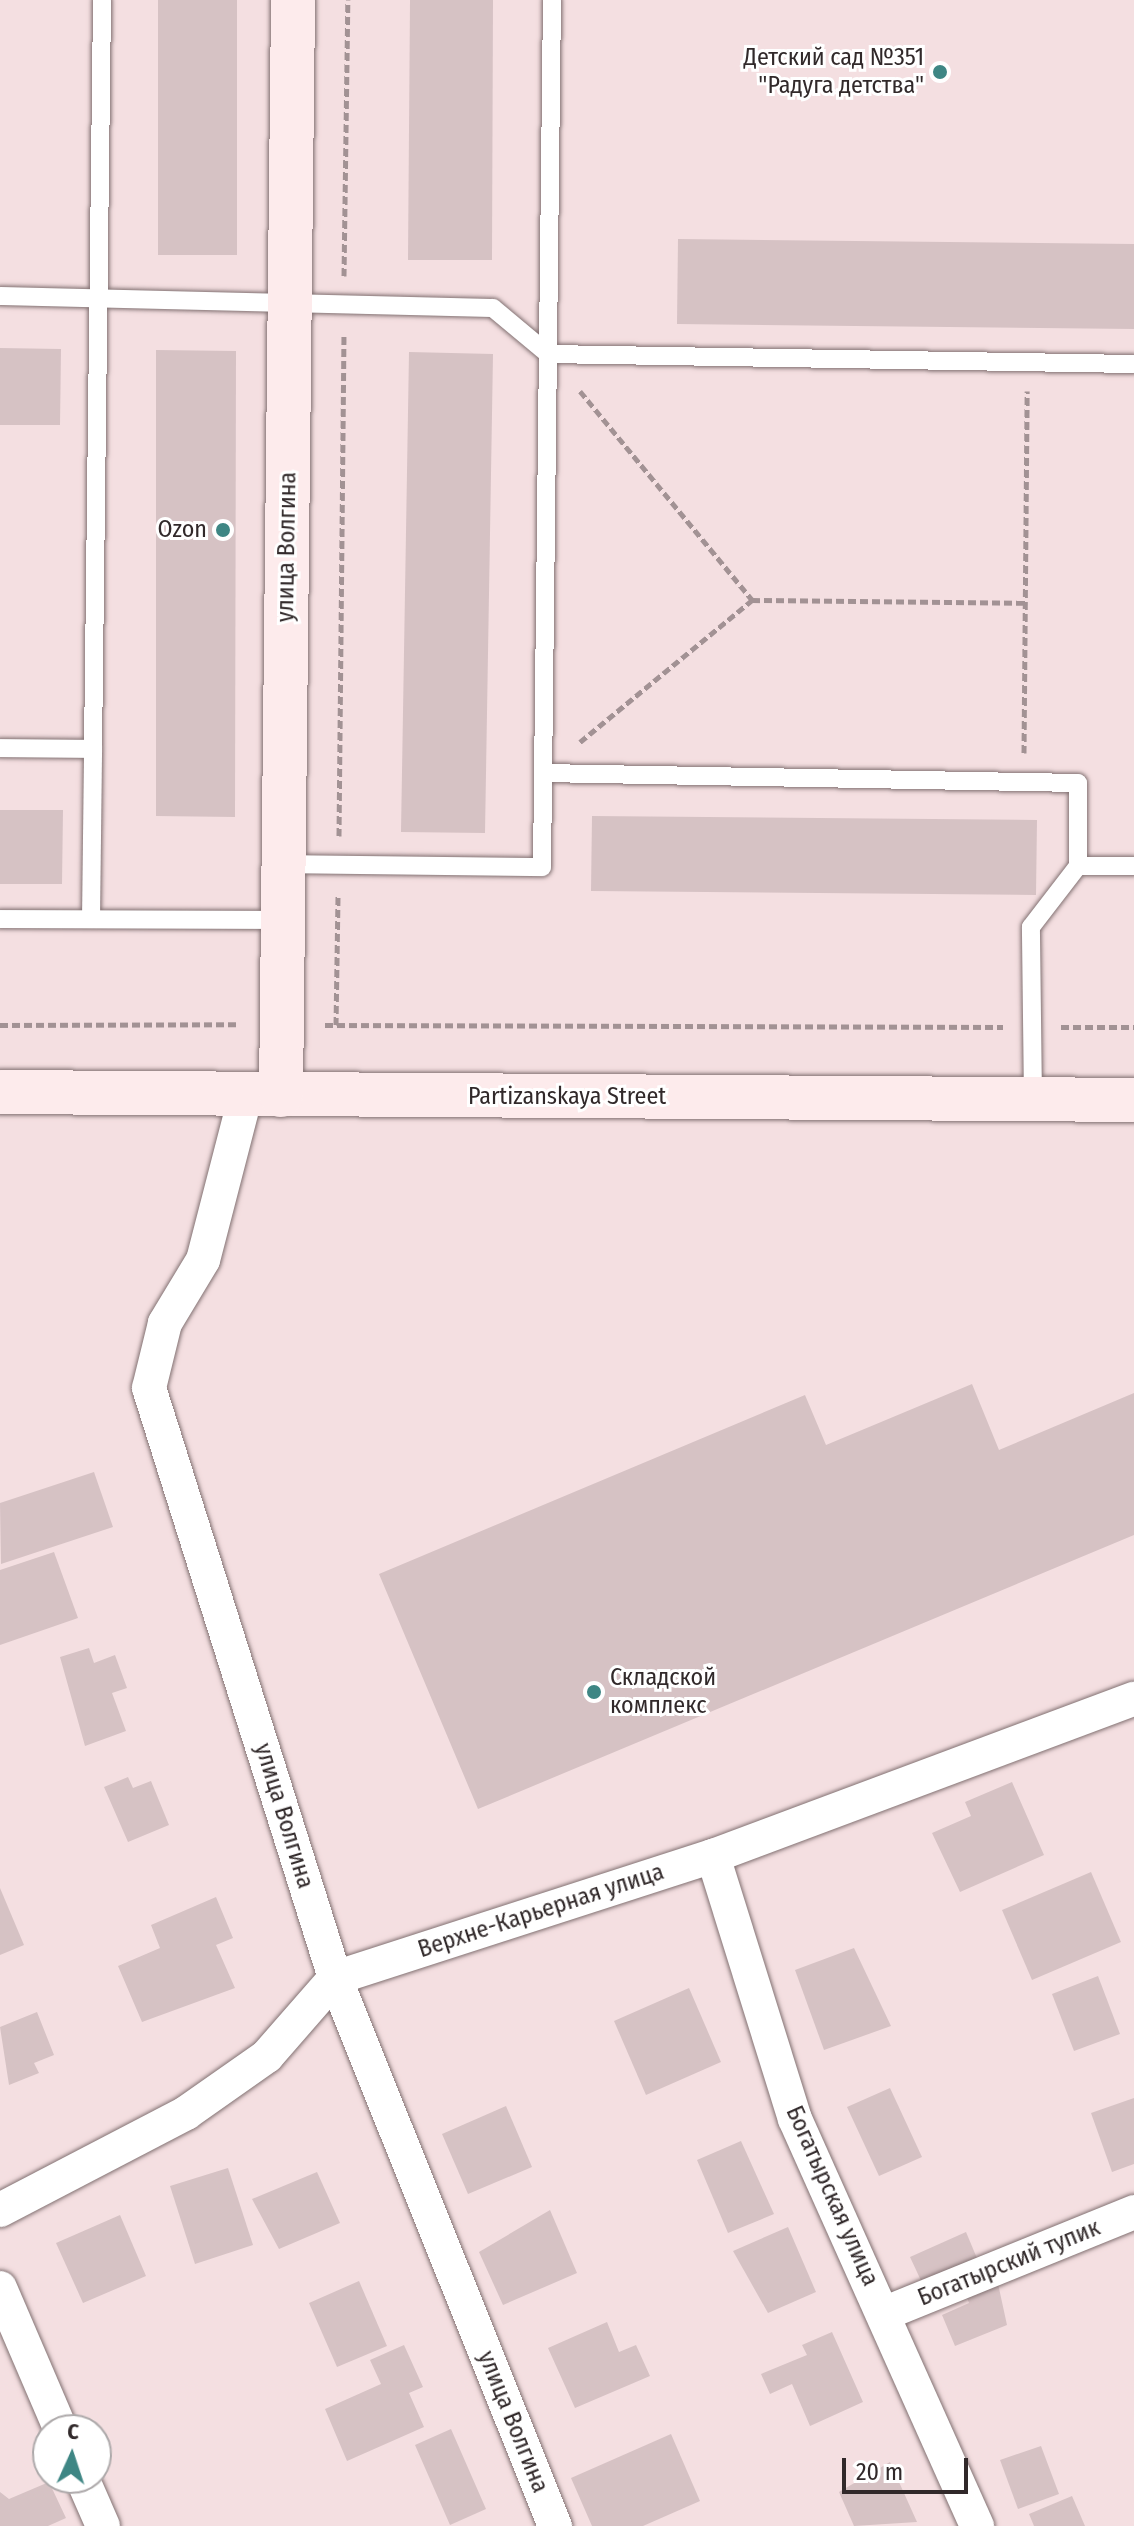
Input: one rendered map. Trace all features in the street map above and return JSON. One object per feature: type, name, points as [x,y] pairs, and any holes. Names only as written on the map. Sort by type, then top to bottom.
[{"type":"street","name":"улица Волгина","points":[[293,0],[283,1025],[264,1095],[203,1260],[165,1323],[149,1388],[335,1978],[555,2526]]},
{"type":"street","name":"Partizanskaya Street","points":[[0,1092],[1134,1100]]},
{"type":"street","name":"Верхне-Карьерная улица","points":[[335,1978],[713,1856],[1134,1699]]},
{"type":"street","name":"Богатырская улица","points":[[713,1856],[795,2119],[977,2526]]},
{"type":"street","points":[[0,2210],[198,2105],[267,2056],[335,1978]]},
{"type":"street","name":"Богатырский тупик","points":[[883,2314],[1134,2212]]},
{"type":"street","points":[[0,2288],[54,2414]]},
{"type":"street","points":[[89,2494],[103,2526]]},
{"type":"lane","points":[[91,919],[102,0]]},
{"type":"lane","points":[[284,864],[542,867],[552,0]]},
{"type":"lane","points":[[0,296],[493,308],[548,354],[1134,364]]},
{"type":"lane","points":[[0,748],[93,749]]},
{"type":"lane","points":[[543,773],[1078,783],[1078,866],[1031,927],[1033,1100]]},
{"type":"lane","points":[[1078,866],[1134,866]]},
{"type":"lane","points":[[0,919],[283,920]]},
{"type":"path","points":[[336,1025],[348,0]]},
{"type":"path","points":[[548,354],[752,600]]},
{"type":"path","points":[[1024,782],[1027,362]]},
{"type":"path","points":[[543,773],[752,600],[1024,603]]},
{"type":"path","points":[[0,1025],[1134,1027]]},
{"type":"building","points":[[158,0],[237,0],[237,255],[158,255]]},
{"type":"building","points":[[410,0],[493,0],[492,260],[408,260]]},
{"type":"building","points":[[678,239],[1134,244],[1134,329],[677,324]]},
{"type":"building","points":[[0,348],[61,349],[60,425],[0,425]]},
{"type":"building","points":[[156,350],[236,351],[235,817],[156,816]]},
{"type":"building","points":[[409,352],[493,354],[485,833],[401,832]]},
{"type":"building","points":[[0,810],[63,810],[62,884],[0,884]]},
{"type":"building","points":[[592,816],[1037,820],[1036,895],[591,891]]},
{"type":"building","name":"Складской комплекс","points":[[972,1384],[999,1450],[1134,1393],[1134,1535],[478,1809],[379,1574],[805,1395],[826,1445]]},
{"type":"building","points":[[94,1472],[113,1527],[1,1564],[0,1503]]},
{"type":"building","points":[[54,1552],[78,1618],[0,1645],[0,1570]]},
{"type":"building","points":[[89,1648],[94,1663],[115,1655],[127,1688],[112,1693],[126,1731],[85,1746],[60,1657]]},
{"type":"building","points":[[128,1777],[133,1788],[151,1781],[169,1825],[128,1842],[104,1787]]},
{"type":"building","points":[[1012,1782],[1044,1855],[960,1892],[932,1833],[971,1816],[965,1802]]},
{"type":"building","points":[[1091,1872],[1121,1942],[1032,1980],[1002,1910]]},
{"type":"building","points":[[0,1888],[24,1945],[0,1955]]},
{"type":"building","points":[[216,1897],[233,1938],[216,1945],[235,1988],[142,2022],[118,1966],[160,1948],[151,1925]]},
{"type":"building","points":[[854,1948],[891,2026],[824,2050],[795,1970]]},
{"type":"building","points":[[1098,1976],[1120,2034],[1074,2051],[1052,1994]]},
{"type":"building","points":[[689,1988],[721,2062],[646,2095],[614,2021]]},
{"type":"building","points":[[37,2012],[54,2055],[34,2063],[39,2073],[9,2085],[0,2027]]},
{"type":"building","points":[[890,2088],[922,2157],[879,2176],[847,2107]]},
{"type":"building","points":[[1134,2098],[1134,2164],[1112,2172],[1091,2113]]},
{"type":"building","points":[[506,2106],[532,2167],[468,2194],[442,2134]]},
{"type":"building","points":[[741,2141],[774,2214],[728,2233],[697,2160]]},
{"type":"building","points":[[228,2168],[253,2245],[195,2264],[170,2186]]},
{"type":"building","points":[[317,2172],[340,2223],[279,2249],[252,2199]]},
{"type":"building","points":[[550,2210],[577,2273],[503,2305],[479,2252]]},
{"type":"building","points":[[120,2215],[146,2276],[83,2303],[56,2243]]},
{"type":"building","points":[[788,2227],[816,2292],[768,2313],[733,2251]]},
{"type":"building","points":[[966,2232],[979,2263],[924,2287],[910,2257]]},
{"type":"building","points":[[997,2279],[1007,2325],[955,2346],[942,2315],[969,2303],[965,2292]]},
{"type":"building","points":[[359,2281],[387,2346],[337,2367],[309,2303]]},
{"type":"building","points":[[607,2322],[619,2352],[636,2345],[650,2376],[575,2408],[548,2348]]},
{"type":"building","points":[[832,2332],[863,2402],[810,2426],[792,2384],[770,2394],[761,2374],[807,2355],[802,2345]]},
{"type":"building","points":[[404,2345],[423,2387],[409,2393],[424,2427],[347,2461],[325,2409],[381,2384],[370,2360]]},
{"type":"building","points":[[451,2429],[486,2509],[450,2525],[415,2445]]},
{"type":"building","points":[[671,2434],[700,2501],[643,2526],[592,2526],[571,2478]]},
{"type":"building","points":[[1041,2446],[1059,2494],[1018,2509],[1000,2460]]},
{"type":"building","points":[[890,2462],[917,2522],[854,2526],[839,2492]]},
{"type":"building","points":[[32,2489],[32,2494],[55,2494],[66,2518],[48,2526],[0,2526],[0,2492],[9,2499]]},
{"type":"building","points":[[1072,2496],[1085,2526],[1034,2526],[1029,2514]]},
{"type":"place","name":"Детский сад №351 \"Радуга детства\"","points":[[940,72]]},
{"type":"place","name":"Ozon","points":[[223,530]]},
{"type":"place","name":"Складской комплекс","points":[[594,1692]]}]
